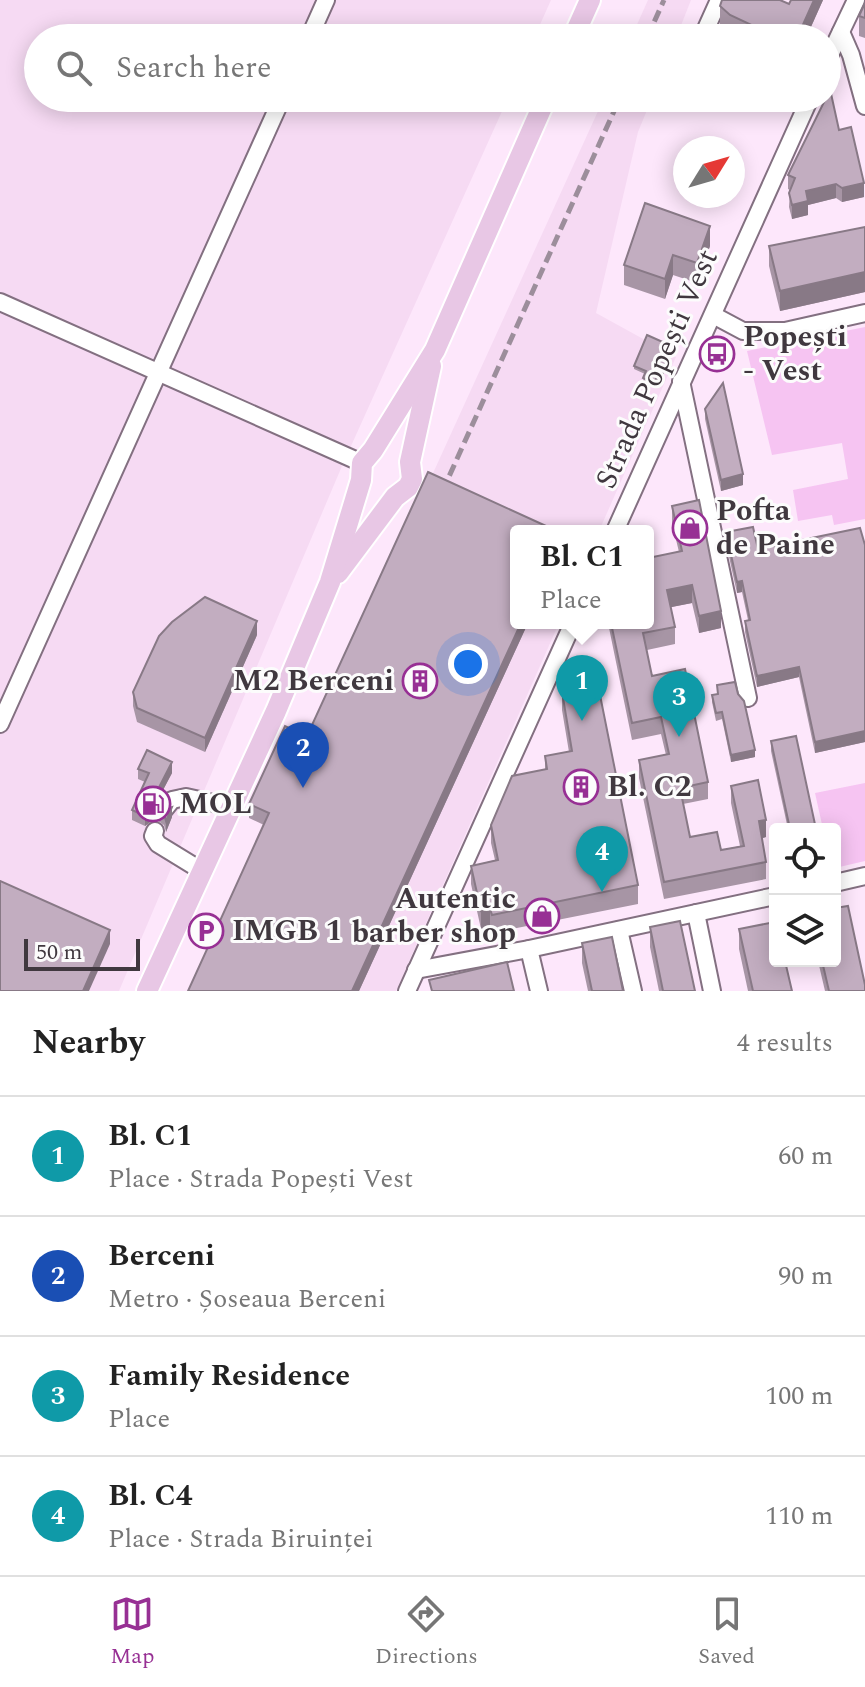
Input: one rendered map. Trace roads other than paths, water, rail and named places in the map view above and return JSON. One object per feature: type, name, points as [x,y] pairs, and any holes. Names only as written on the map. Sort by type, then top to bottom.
[{"type":"main road","points":[[579,24],[590,0]]},
{"type":"main road","points":[[147,991],[276,711],[330,582],[366,464],[435,350],[540,112]]},
{"type":"main road","points":[[330,582],[412,479],[410,462],[435,350]]},
{"type":"main road","points":[[366,464],[381,447],[398,449],[410,462]]},
{"type":"main road","points":[[366,464],[372,494],[387,499],[395,497]]},
{"type":"street","points":[[315,24],[326,0]]},
{"type":"street","points":[[708,24],[719,0]]},
{"type":"street","points":[[856,0],[841,32],[862,76],[865,106]]},
{"type":"street","points":[[0,724],[276,112]]},
{"type":"street","name":"Strada Popești Vest","points":[[618,525],[804,112]]},
{"type":"street","points":[[0,302],[366,464]]},
{"type":"street","points":[[713,315],[743,331],[785,331],[865,313]]},
{"type":"street","points":[[681,381],[748,698]]},
{"type":"street","points":[[407,991],[570,629]]},
{"type":"street","points":[[164,810],[172,800],[186,797],[231,807]]},
{"type":"street","points":[[155,831],[153,836],[158,844],[202,871]]},
{"type":"street","points":[[841,882],[865,876]]},
{"type":"street","points":[[416,970],[769,897]]},
{"type":"street","points":[[696,913],[712,991]]},
{"type":"street","points":[[619,930],[633,991]]},
{"type":"street","points":[[529,949],[539,991]]},
{"type":"railway","points":[[653,24],[664,0]]},
{"type":"railway","points":[[442,492],[614,112]]},
{"type":"place","name":"Popești - Vest","points":[[717,354]]},
{"type":"place","name":"Pofta de Paine","points":[[690,528]]},
{"type":"place","name":"M2 Berceni","points":[[420,681]]},
{"type":"place","name":"Bl. C1","points":[[582,721]]},
{"type":"place","name":"Family Residence","points":[[679,737]]},
{"type":"place","name":"Bl. C2","points":[[581,787]]},
{"type":"place","name":"Berceni","points":[[303,788]]},
{"type":"place","name":"MOL","points":[[153,804]]},
{"type":"place","name":"Bl. C4","points":[[602,892]]},
{"type":"place","name":"Autentic barber shop","points":[[542,916]]},
{"type":"place","name":"IMGB 1","points":[[206,931]]}]
